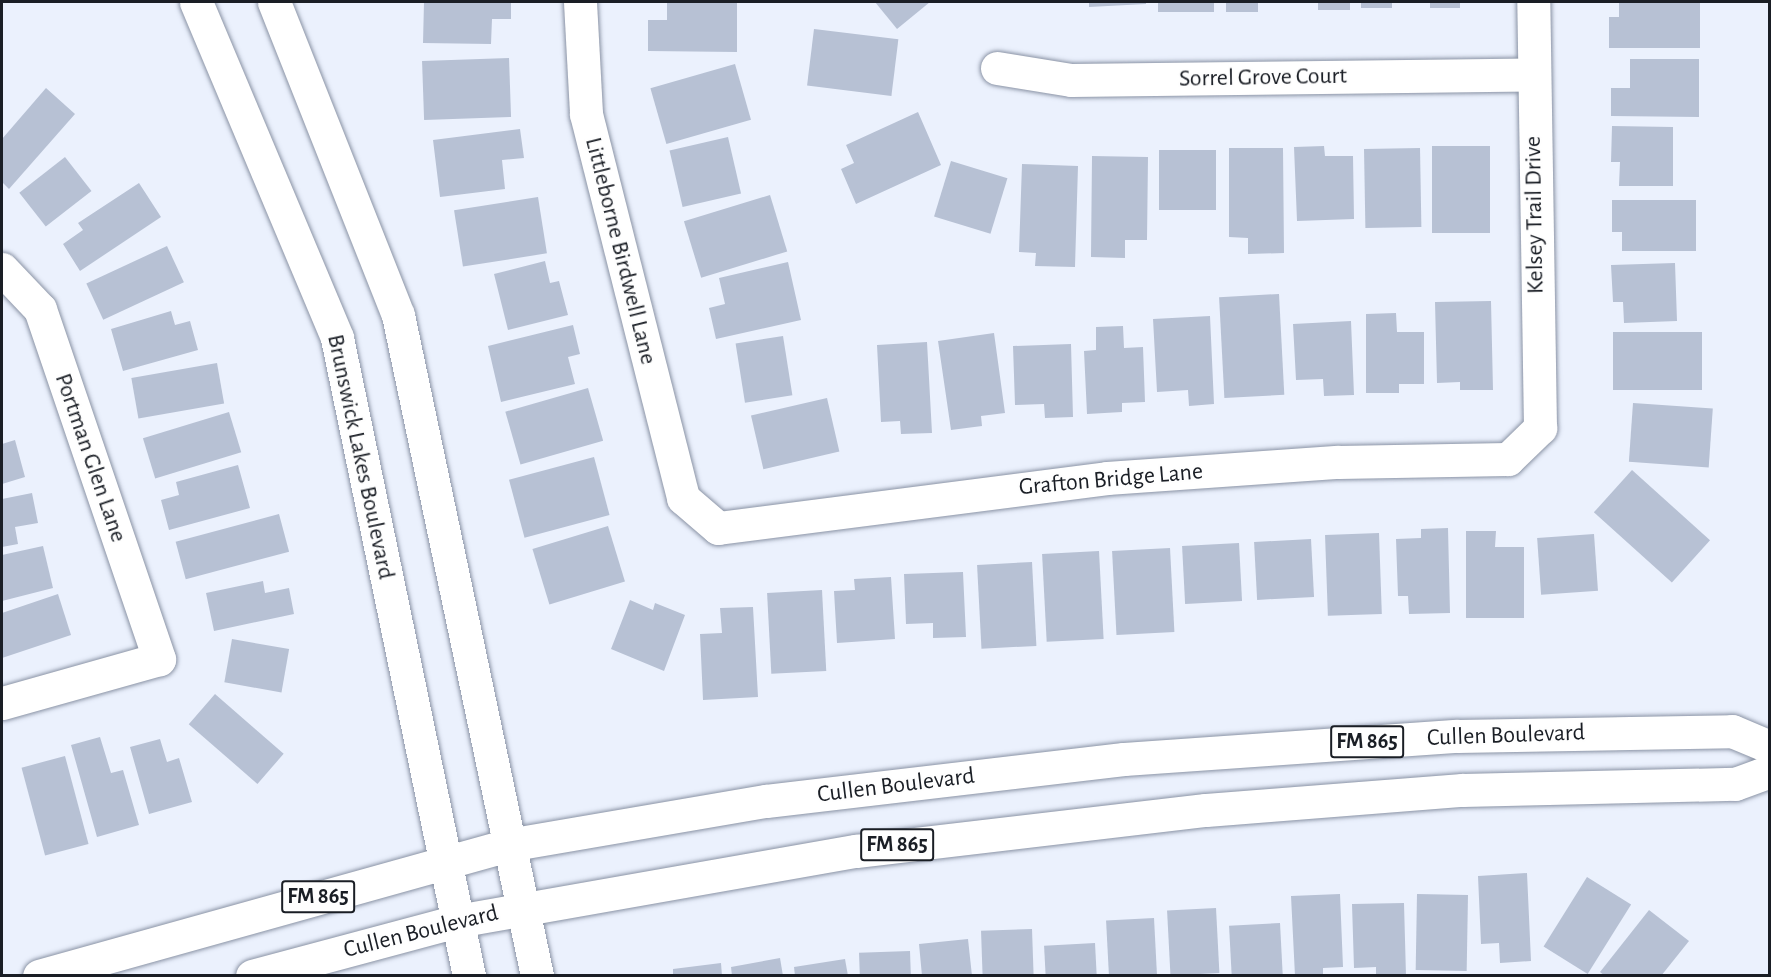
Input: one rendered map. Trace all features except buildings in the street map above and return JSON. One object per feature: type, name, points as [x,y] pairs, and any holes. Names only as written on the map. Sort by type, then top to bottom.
[{"type":"street","name":"Brunswick Lakes Boulevard","points":[[196,2],[337,338],[443,863],[469,975]]},
{"type":"street","points":[[274,2],[398,315],[537,975]]},
{"type":"street","name":"Littleborne Birdwell Lane","points":[[580,2],[577,22],[586,114],[683,498]]},
{"type":"street","name":"Kelsey Trail Drive","points":[[1533,2],[1531,74],[1540,428]]},
{"type":"street","name":"Sorrel Grove Court","points":[[997,68],[1071,80],[1531,74]]},
{"type":"street","name":"Portman Glen Lane","points":[[2,269],[40,309],[159,659],[2,703]]},
{"type":"street","name":"Grafton Bridge Lane","points":[[683,498],[718,528],[1107,478],[1338,462],[1508,459],[1540,428]]},
{"type":"street","name":"Cullen Boulevard","points":[[39,975],[508,845],[765,801],[1124,759],[1493,735],[1732,731],[1770,747]]},
{"type":"street","name":"Cullen Boulevard","points":[[252,975],[457,921],[856,850],[1052,824],[1462,790],[1735,784],[1770,771]]}]
